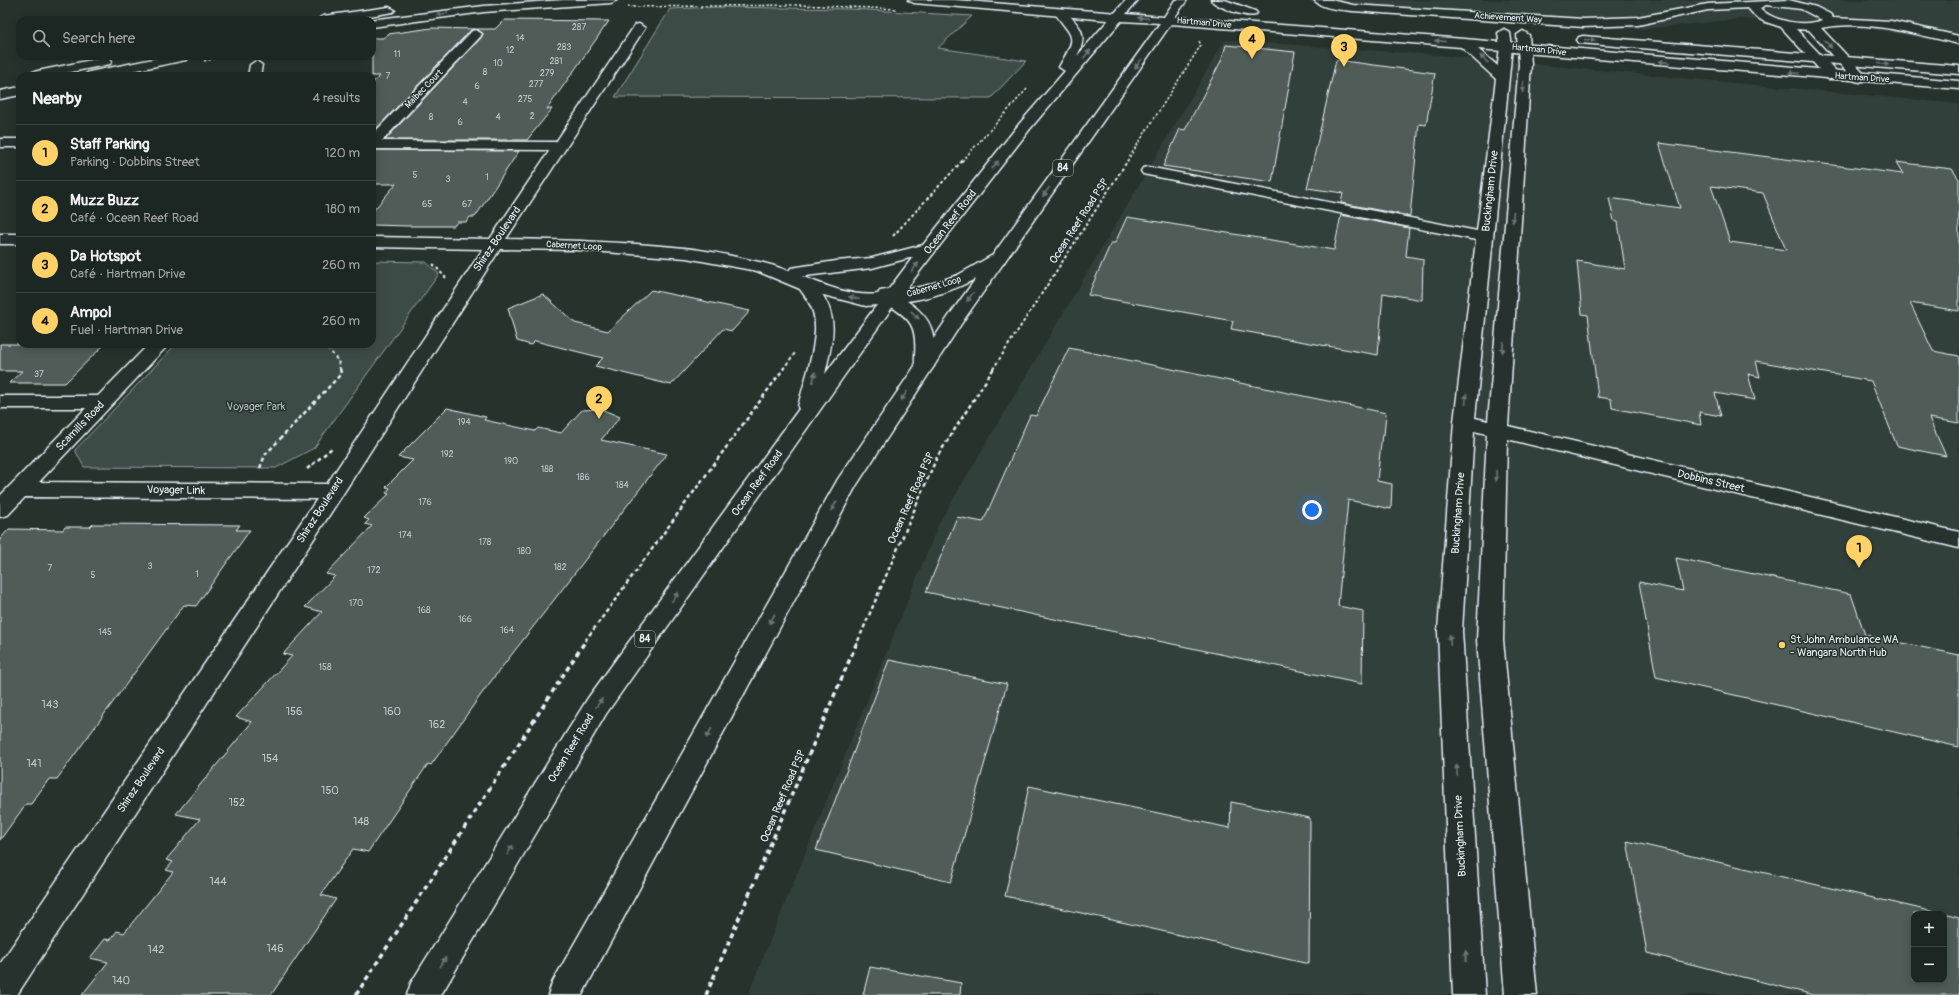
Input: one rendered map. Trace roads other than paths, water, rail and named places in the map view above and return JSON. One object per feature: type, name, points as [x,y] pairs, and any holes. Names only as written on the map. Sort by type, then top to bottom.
[{"type":"street","points":[[352,16],[470,0]]},
{"type":"street","points":[[376,22],[484,9],[611,0]]},
{"type":"street","name":"Hartman Drive","points":[[914,0],[1392,38],[1464,43],[1517,42],[1559,61],[1639,60],[1959,85]]},
{"type":"street","name":"Achievement Way","points":[[1320,0],[1335,5],[1352,8],[1583,23],[1638,20],[1697,11],[1708,7],[1763,2],[1779,2],[1807,7]]},
{"type":"street","points":[[1791,0],[1818,11],[1826,16],[1829,21]]},
{"type":"street","points":[[1116,2],[1145,4]]},
{"type":"street","name":"Ocean Reef Road","points":[[423,995],[597,706],[890,298],[1025,126],[1131,2]]},
{"type":"street","points":[[1763,2],[1754,8],[1756,12],[1767,18]]},
{"type":"street","name":"Hartman Drive","points":[[1161,5],[1179,3],[1191,8]]},
{"type":"street","name":"84","points":[[564,995],[846,484],[924,366],[997,260],[1151,46],[1179,3]]},
{"type":"street","name":"Hartman Drive","points":[[1215,5],[1255,14]]},
{"type":"street","name":"Achievement Way","points":[[1697,11],[1745,15],[1767,18],[1785,24],[1812,26]]},
{"type":"street","points":[[1818,11],[1848,15],[1959,40]]},
{"type":"street","points":[[1025,126],[1038,102],[1063,71],[1078,41],[1076,29],[1060,12]]},
{"type":"street","points":[[1812,26],[1824,25],[1829,21],[1891,25]]},
{"type":"street","points":[[1785,24],[1833,76]]},
{"type":"street","points":[[1812,26],[1860,78]]},
{"type":"street","name":"Shiraz Boulevard","points":[[0,992],[333,492],[495,243],[639,28]]},
{"type":"street","name":"Malbec Court","points":[[376,140],[476,34]]},
{"type":"street","points":[[1203,40],[1268,34],[1392,38]]},
{"type":"street","points":[[1151,46],[1171,37]]},
{"type":"street","name":"Hartman Drive","points":[[1570,38],[1959,70]]},
{"type":"street","points":[[1517,42],[1497,430],[1490,640],[1521,995]]},
{"type":"street","name":"Buckingham Drive","points":[[1469,995],[1450,631],[1464,422],[1502,77],[1517,42]]},
{"type":"street","points":[[1464,43],[1502,77]]},
{"type":"street","points":[[1729,51],[1776,49],[1802,43]]},
{"type":"street","points":[[52,72],[110,60]]},
{"type":"street","points":[[109,72],[167,60]]},
{"type":"street","points":[[0,83],[16,80]]},
{"type":"street","points":[[0,95],[16,92]]},
{"type":"street","points":[[0,142],[16,143]]},
{"type":"street","points":[[376,144],[560,146]]},
{"type":"street","points":[[1148,171],[1485,237]]},
{"type":"street","points":[[0,239],[16,239]]},
{"type":"street","name":"Cabernet Loop","points":[[376,242],[577,245],[686,253],[761,267],[802,279],[814,274],[876,288],[910,310],[922,322],[925,346],[924,366]]},
{"type":"street","points":[[806,416],[823,332],[824,318],[820,304],[802,279],[836,266],[872,263],[930,248]]},
{"type":"street","name":"Cabernet Loop","points":[[890,298],[915,294],[964,279],[997,260]]},
{"type":"street","name":"Scamills Road","points":[[0,509],[156,348]]},
{"type":"street","points":[[0,402],[103,402]]},
{"type":"street","name":"Dobbins Street","points":[[1464,422],[1959,540]]},
{"type":"street","name":"Voyager Link","points":[[19,489],[333,492]]},
{"type":"place","name":"Ampol","points":[[1252,59]]},
{"type":"place","name":"Da Hotspot","points":[[1344,67]]},
{"type":"place","name":"Muzz Buzz","points":[[599,419]]},
{"type":"place","name":"Staff Parking","points":[[1859,568]]},
{"type":"place","name":"St John Ambulance WA - Wangara North Hub","points":[[1782,645]]},
{"type":"park label","name":"Voyager Park","points":[[256,406]]}]
